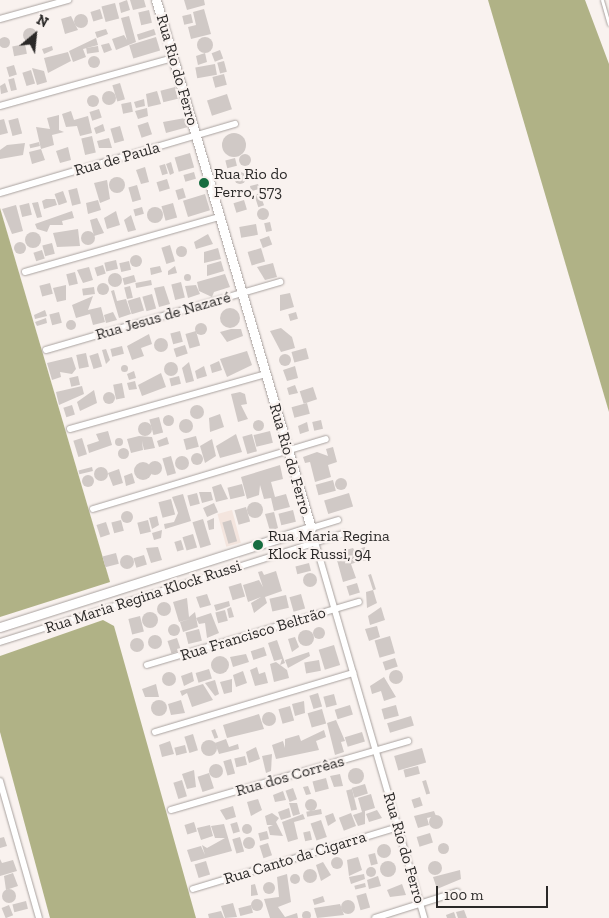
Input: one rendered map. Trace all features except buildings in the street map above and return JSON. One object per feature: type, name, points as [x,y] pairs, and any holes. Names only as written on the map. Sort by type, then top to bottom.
[{"type":"street","points":[[0,19],[68,0]]},
{"type":"street","name":"Rua Rio do Ferro","points":[[156,0],[424,918]]},
{"type":"street","points":[[0,106],[173,58]]},
{"type":"street","name":"Rua de Paula","points":[[0,193],[235,124]]},
{"type":"street","points":[[25,272],[220,217]]},
{"type":"street","name":"Rua Jesus de Nazaré","points":[[46,350],[280,282]]},
{"type":"street","points":[[70,429],[266,374]]},
{"type":"street","points":[[93,509],[326,439]]},
{"type":"street","name":"Rua Maria Regina Klock Russi","points":[[0,627],[338,520]]},
{"type":"street","name":"Rua Maria Regina Klock Russi","points":[[0,642],[343,534]]},
{"type":"street","name":"Rua Francisco Beltrão","points":[[147,666],[359,602]]},
{"type":"street","points":[[155,732],[353,673]]},
{"type":"street","name":"Rua dos Corrêas","points":[[171,810],[408,741]]},
{"type":"street","points":[[0,781],[39,918]]},
{"type":"street","name":"Rua Canto da Cigarra","points":[[193,889],[398,827]]},
{"type":"street","points":[[375,918],[457,892]]},
{"type":"lane","points":[[602,0],[609,24]]},
{"type":"shaded area","points":[[232,510],[241,543],[226,547],[218,514]]},
{"type":"green space","points":[[488,0],[585,0],[609,64],[609,412]]},
{"type":"green space","points":[[0,208],[110,582],[0,617]]},
{"type":"green space","points":[[103,620],[114,626],[196,918],[50,918],[0,732],[0,656]]},
{"type":"place","name":"Rua Rio do Ferro, 573","points":[[204,183]]},
{"type":"place","name":"Rua Maria Regina Klock Russi, 94","points":[[258,545]]}]
